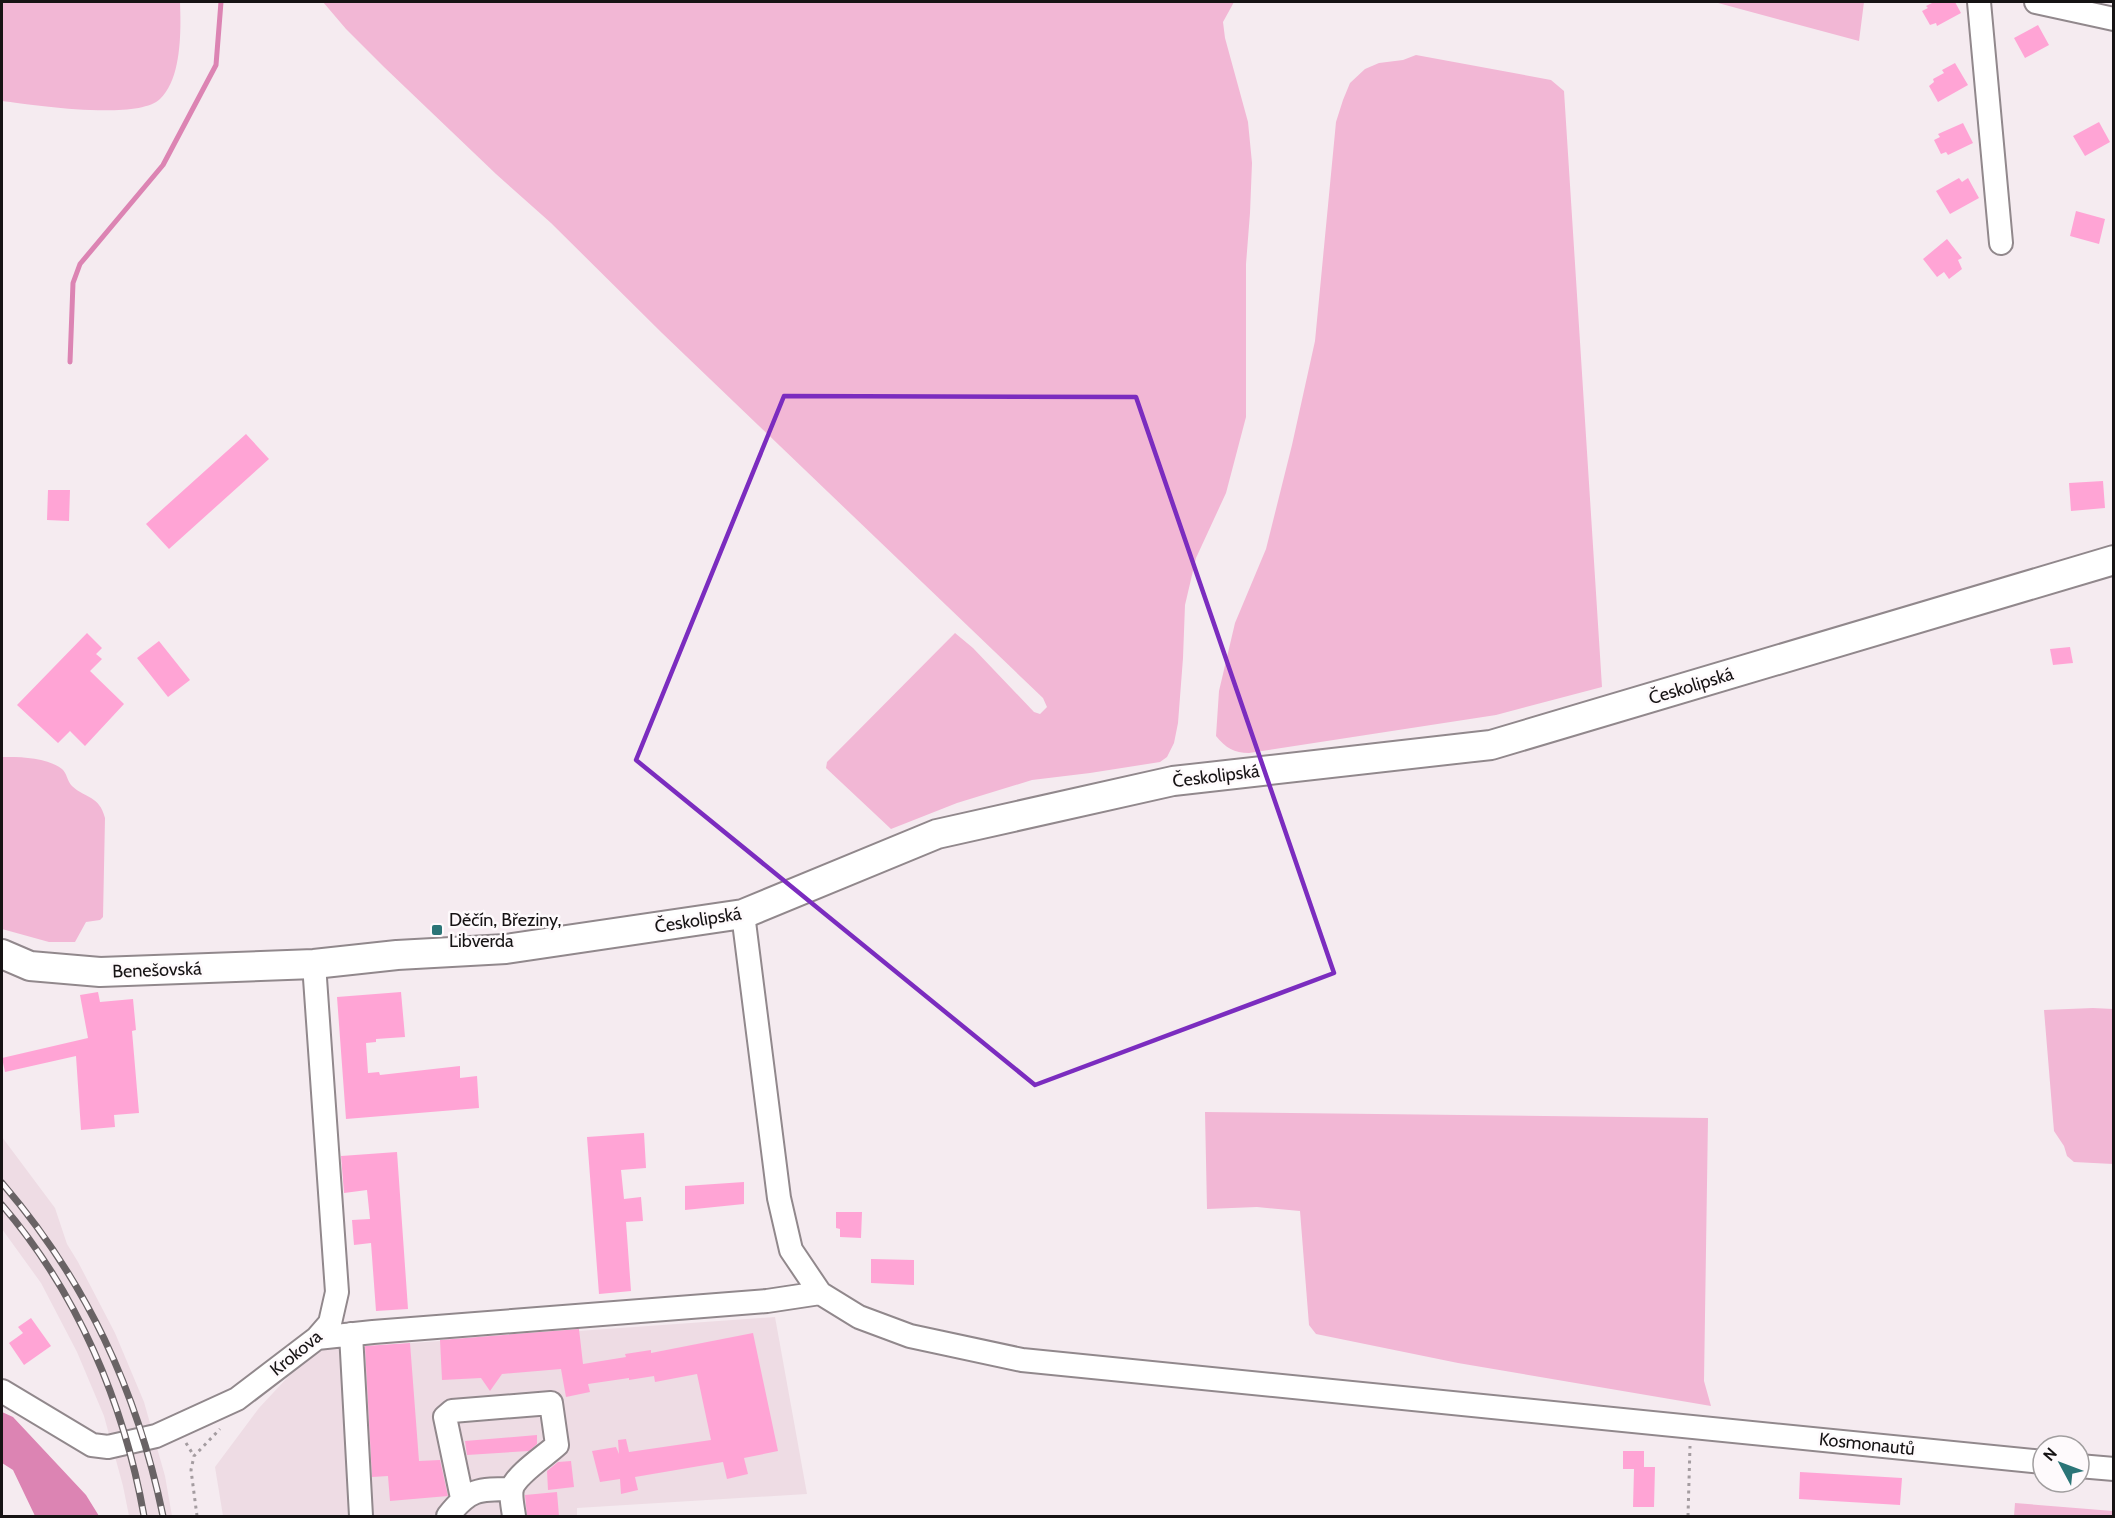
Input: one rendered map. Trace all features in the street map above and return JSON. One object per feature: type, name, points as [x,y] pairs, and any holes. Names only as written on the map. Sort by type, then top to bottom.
[{"type":"main road","name":"Českolipská","points":[[314,963],[397,955],[506,949],[743,914],[937,834],[1173,780],[1491,745],[2114,560]]},
{"type":"main road","name":"Benešovská","points":[[2,954],[30,966],[100,972],[314,963]]},
{"type":"street","points":[[1979,2],[2001,243]]},
{"type":"street","points":[[2036,2],[2114,19]]},
{"type":"street","points":[[317,1338],[767,1301],[820,1293],[791,1250],[779,1198],[743,914]]},
{"type":"street","name":"Krokova","points":[[2,1391],[92,1445],[108,1447],[156,1437],[237,1399],[317,1338],[330,1323],[337,1292],[314,963]]},
{"type":"street","name":"Kosmonautů","points":[[820,1293],[859,1317],[910,1336],[1022,1360],[2031,1461]]},
{"type":"street","points":[[351,1334],[361,1516]]},
{"type":"street","points":[[462,1498],[445,1417],[452,1411],[551,1403],[557,1444],[520,1474],[512,1489],[514,1516]]},
{"type":"street","points":[[2091,1467],[2114,1469]]},
{"type":"street","points":[[448,1516],[462,1498],[483,1489],[512,1489]]},
{"type":"path","points":[[197,1516],[191,1470],[194,1456],[232,1414],[237,1399]]},
{"type":"path","points":[[1688,1516],[1690,1426]]},
{"type":"highlighted area","points":[[784,396],[1136,397],[1334,973],[1035,1085],[636,760]]},
{"type":"shaded area","points":[[2,2],[180,2],[179,53],[173,79],[160,99],[148,106],[130,109],[84,110],[2,101]]},
{"type":"shaded area","points":[[323,2],[1234,2],[1223,22],[1225,38],[1248,122],[1252,163],[1246,264],[1246,417],[1226,493],[1196,558],[1185,605],[1178,723],[1174,743],[1167,757],[1160,762],[1032,780],[957,803],[891,829],[826,768],[827,762],[955,633],[973,648],[1034,712],[1040,714],[1047,707],[1043,698],[662,333],[551,223],[384,67]]},
{"type":"shaded area","points":[[1714,2],[1864,2],[1859,41],[1718,3]]},
{"type":"shaded area","points":[[1416,55],[1551,80],[1564,91],[1602,687],[1496,715],[1249,753],[1235,751],[1227,747],[1216,736],[1219,691],[1235,623],[1266,549],[1315,341],[1336,122],[1350,83],[1365,69],[1379,63],[1403,60]]},
{"type":"shaded area","points":[[2,757],[33,758],[56,765],[64,771],[72,786],[96,801],[105,818],[103,917],[100,920],[86,922],[75,942],[49,942],[2,929]]},
{"type":"shaded area","points":[[2113,1009],[2113,1164],[2074,1162],[2067,1156],[2064,1146],[2054,1131],[2044,1010]]},
{"type":"shaded area","points":[[1205,1112],[1708,1118],[1704,1381],[1711,1406],[1458,1363],[1316,1334],[1309,1325],[1300,1211],[1257,1207],[1207,1209]]},
{"type":"shaded area","points":[[2,1137],[55,1208],[67,1244],[115,1333],[144,1402],[165,1476],[172,1516],[129,1516],[104,1416],[77,1352],[41,1283],[2,1229]]},
{"type":"shaded area","points":[[775,1317],[807,1494],[577,1508],[577,1516],[223,1516],[215,1467],[259,1408],[313,1350]]},
{"type":"shaded area","points":[[2,1412],[13,1417],[86,1495],[99,1516],[35,1516],[13,1470],[2,1463]]},
{"type":"shaded area","points":[[2015,1503],[2113,1511],[2113,1516],[2014,1516]]},
{"type":"building","points":[[1934,2],[1955,2],[1961,13],[1937,26],[1936,23],[1930,25],[1922,11]]},
{"type":"building","points":[[2038,25],[2049,45],[2025,58],[2014,38]]},
{"type":"building","points":[[1955,63],[1968,85],[1938,102],[1929,86],[1934,82],[1933,79],[1944,73],[1942,70]]},
{"type":"building","points":[[2099,122],[2110,142],[2085,156],[2073,136]]},
{"type":"building","points":[[1963,123],[1973,143],[1948,155],[1946,152],[1941,154],[1934,140],[1940,137],[1938,134]]},
{"type":"building","points":[[1959,178],[1962,182],[1968,178],[1979,198],[1950,214],[1936,191]]},
{"type":"building","points":[[2076,211],[2105,219],[2099,244],[2070,236]]},
{"type":"building","points":[[1947,239],[1962,258],[1958,260],[1962,269],[1949,279],[1944,272],[1937,277],[1923,259]]},
{"type":"building","points":[[246,434],[269,459],[169,549],[146,524]]},
{"type":"building","points":[[2103,481],[2105,508],[2071,511],[2069,483]]},
{"type":"building","points":[[48,490],[70,490],[69,521],[47,520]]},
{"type":"building","points":[[87,633],[102,648],[96,654],[102,659],[90,671],[124,704],[85,746],[70,731],[58,743],[17,705]]},
{"type":"building","points":[[159,641],[190,680],[168,697],[137,658]]},
{"type":"building","points":[[2070,647],[2073,663],[2053,665],[2050,649]]},
{"type":"building","points":[[98,992],[100,1002],[133,999],[136,1030],[132,1031],[139,1113],[114,1115],[115,1127],[81,1130],[76,1056],[5,1072],[2,1058],[88,1038],[80,995]]},
{"type":"building","points":[[401,992],[405,1037],[376,1039],[376,1042],[366,1043],[368,1073],[379,1072],[380,1075],[460,1066],[460,1078],[477,1076],[479,1108],[346,1119],[337,997]]},
{"type":"building","points":[[644,1133],[646,1168],[621,1170],[624,1199],[641,1197],[643,1221],[626,1222],[631,1291],[599,1294],[587,1137]]},
{"type":"building","points":[[397,1152],[408,1309],[376,1311],[371,1243],[354,1245],[352,1220],[370,1219],[367,1190],[344,1193],[341,1156]]},
{"type":"building","points":[[744,1182],[744,1204],[685,1210],[685,1186]]},
{"type":"building","points":[[836,1212],[862,1212],[861,1238],[840,1237],[840,1229],[836,1228]]},
{"type":"building","points":[[871,1259],[914,1260],[914,1285],[871,1283]]},
{"type":"building","points":[[31,1318],[51,1346],[24,1365],[9,1343],[23,1333],[18,1327]]},
{"type":"building","points":[[579,1329],[583,1364],[626,1357],[625,1354],[651,1350],[651,1353],[753,1333],[778,1451],[744,1458],[748,1474],[727,1479],[723,1462],[635,1477],[638,1490],[621,1494],[620,1479],[600,1482],[592,1451],[616,1447],[619,1454],[618,1440],[626,1439],[629,1452],[711,1440],[697,1374],[655,1382],[654,1376],[588,1384],[590,1392],[566,1397],[561,1369],[502,1374],[490,1391],[481,1378],[442,1380],[440,1340]]},
{"type":"building","points":[[410,1343],[419,1461],[440,1460],[448,1496],[390,1501],[388,1476],[372,1477],[365,1346]]},
{"type":"building","points":[[537,1435],[537,1444],[529,1451],[467,1455],[465,1441]]},
{"type":"building","points":[[1623,1451],[1644,1451],[1644,1467],[1655,1467],[1654,1507],[1633,1507],[1634,1469],[1623,1469]]},
{"type":"building","points":[[571,1461],[574,1487],[548,1490],[547,1471],[558,1462]]},
{"type":"building","points":[[1800,1472],[1902,1478],[1900,1505],[1799,1499]]},
{"type":"building","points":[[557,1492],[559,1516],[527,1516],[525,1495]]},
{"type":"waterway","points":[[70,362],[73,283],[80,264],[163,165],[216,65],[221,2]]},
{"type":"railway","points":[[2,1183],[32,1220],[59,1259],[104,1339],[139,1425],[163,1516]]},
{"type":"railway","points":[[2,1205],[53,1274],[94,1351],[124,1432],[144,1516]]},
{"type":"place","name":"Děčín, Březiny, Libverda","points":[[437,930]]}]
